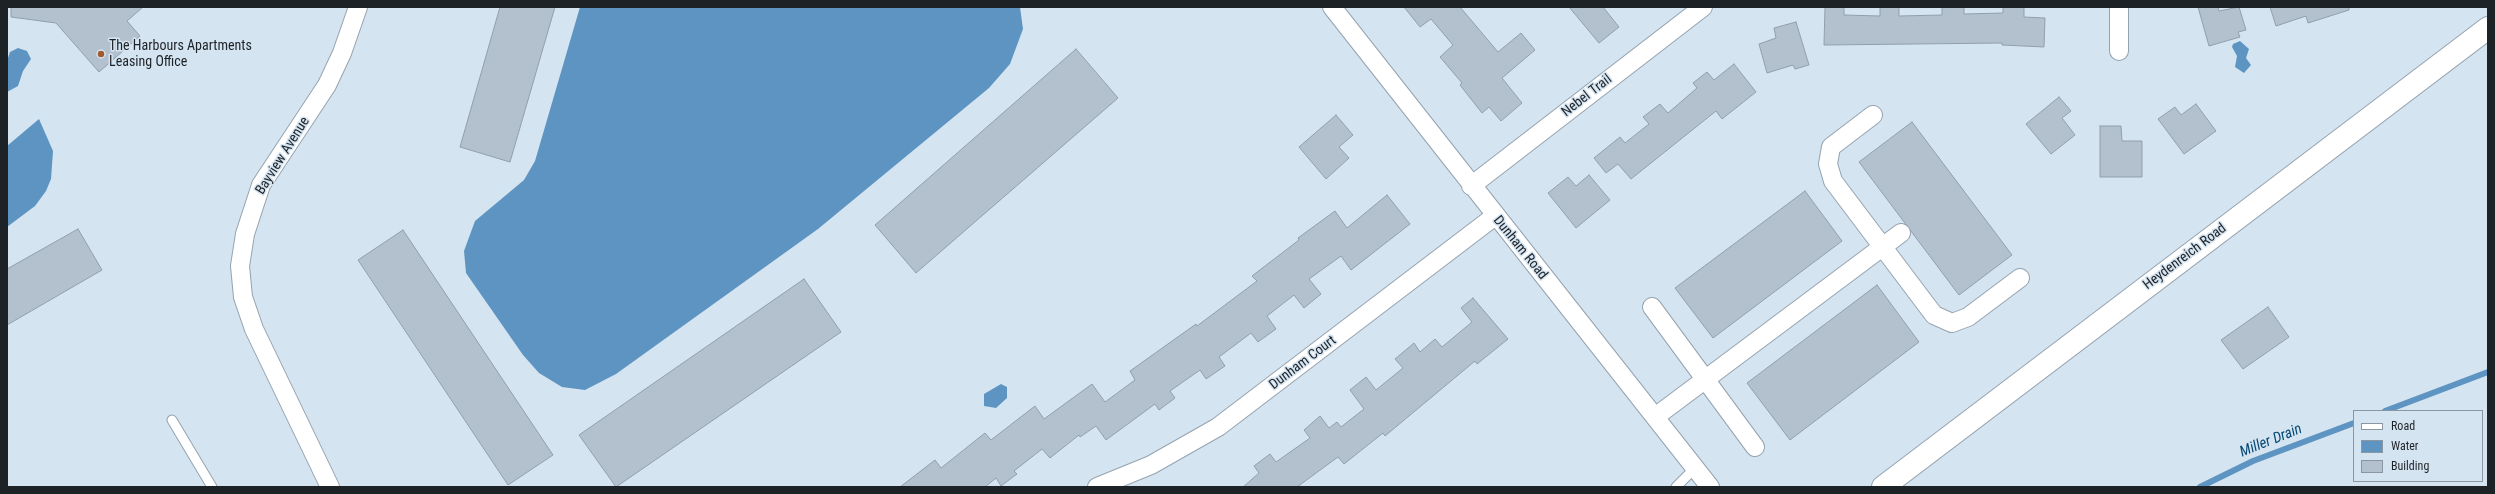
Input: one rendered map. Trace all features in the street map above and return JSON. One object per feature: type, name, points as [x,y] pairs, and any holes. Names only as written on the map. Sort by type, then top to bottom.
[{"type":"street","name":"Bayview Avenue","points":[[330,487],[254,329],[243,297],[240,266],[248,224],[261,185],[327,85],[342,53],[358,7]]},
{"type":"street","name":"Dunham Road","points":[[1332,7],[1471,186],[1710,487]]},
{"type":"street","name":"Nebel Trail","points":[[1471,186],[1685,12],[1703,7]]},
{"type":"street","points":[[2119,7],[2119,51]]},
{"type":"street","name":"Heydenreich Road","points":[[1883,487],[2488,28]]},
{"type":"street","points":[[1873,115],[1831,146],[1828,164],[1834,181],[1934,315],[1952,323],[1968,317],[2020,278]]},
{"type":"street","name":"Dunham Court","points":[[1097,487],[1151,465],[1218,427],[1495,216]]},
{"type":"street","points":[[1655,417],[1901,233]]},
{"type":"street","points":[[1652,307],[1756,447]]},
{"type":"lane","points":[[172,420],[212,487]]},
{"type":"lane","points":[[1676,487],[1695,468]]},
{"type":"water","points":[[580,7],[1020,7],[1023,29],[1010,64],[989,88],[818,229],[616,374],[585,390],[562,387],[539,373],[523,355],[466,273],[464,251],[475,221],[524,180],[535,161]]},
{"type":"water","points":[[2240,41],[2249,49],[2246,58],[2251,65],[2244,73],[2235,67],[2237,56],[2232,47],[2233,44]]},
{"type":"water","points":[[18,48],[27,51],[31,59],[23,71],[18,86],[7,92],[7,61],[10,52]]},
{"type":"water","points":[[39,119],[53,151],[51,179],[46,191],[35,206],[7,227],[7,146]]},
{"type":"water","points":[[1001,384],[1007,387],[1007,398],[996,408],[984,406],[984,394]]},
{"type":"building","name":"The Harbours Apartments Leasing Office","points":[[11,7],[143,7],[127,21],[140,36],[99,72],[56,23],[11,17]]},
{"type":"building","points":[[500,7],[555,7],[510,162],[460,147]]},
{"type":"building","points":[[1404,7],[1460,7],[1498,52],[1521,33],[1535,50],[1502,78],[1522,103],[1501,121],[1489,107],[1482,113],[1460,85],[1462,83],[1440,57],[1453,45],[1431,19],[1420,27]]},
{"type":"building","points":[[1569,7],[1603,7],[1619,27],[1599,43]]},
{"type":"building","points":[[1825,7],[1844,7],[1844,15],[1880,16],[1880,7],[1899,7],[1899,16],[1942,15],[1942,7],[1964,7],[1964,14],[2003,13],[2003,7],[2024,7],[2024,17],[2045,18],[2044,47],[2002,45],[2002,43],[1824,45]]},
{"type":"building","points":[[2198,7],[2218,7],[2219,11],[2239,7],[2246,30],[2238,32],[2240,37],[2209,46]]},
{"type":"building","points":[[2270,7],[2349,7],[2349,10],[2308,23],[2306,16],[2276,26]]},
{"type":"building","points":[[1796,22],[1809,65],[1795,69],[1793,65],[1767,73],[1759,44],[1776,38],[1774,28]]},
{"type":"building","points":[[1076,49],[1118,98],[916,273],[875,225]]},
{"type":"building","points":[[1734,64],[1756,92],[1722,119],[1716,111],[1631,179],[1618,164],[1606,173],[1594,158],[1620,137],[1625,143],[1649,124],[1643,117],[1660,104],[1668,113],[1697,88],[1693,83],[1707,72],[1714,80]]},
{"type":"building","points":[[2059,97],[2071,111],[2062,118],[2075,135],[2051,154],[2026,124]]},
{"type":"building","points":[[2196,104],[2216,131],[2184,154],[2158,119],[2175,107],[2181,115]]},
{"type":"building","points":[[1336,115],[1353,135],[1339,147],[1349,158],[1326,179],[1299,147]]},
{"type":"building","points":[[1912,122],[2012,255],[1959,295],[1859,162]]},
{"type":"building","points":[[2100,126],[2121,126],[2122,141],[2142,141],[2142,177],[2100,177]]},
{"type":"building","points":[[1589,175],[1610,200],[1576,228],[1548,193],[1568,177],[1576,186]]},
{"type":"building","points":[[1805,191],[1842,241],[1713,338],[1675,288]]},
{"type":"building","points":[[1387,195],[1410,224],[1351,270],[1341,256],[1309,279],[1321,294],[1304,308],[1294,295],[1267,316],[1276,329],[1258,342],[1251,333],[1219,357],[1225,366],[1206,379],[1200,370],[1170,391],[1175,398],[1159,410],[1155,404],[1106,440],[1096,426],[1080,437],[1079,435],[1050,458],[1042,449],[1014,471],[1017,474],[1001,486],[996,478],[985,487],[900,487],[935,460],[941,468],[985,433],[991,440],[1035,406],[1044,419],[1092,384],[1105,402],[1135,380],[1130,371],[1196,324],[1197,326],[1257,281],[1252,276],[1299,240],[1298,238],[1335,211],[1347,228]]},
{"type":"building","points":[[78,229],[102,270],[7,325],[7,269]]},
{"type":"building","points":[[403,230],[553,455],[508,485],[358,260]]},
{"type":"building","points":[[804,279],[841,332],[616,487],[579,435]]},
{"type":"building","points":[[1877,285],[1919,342],[1790,440],[1747,383]]},
{"type":"building","points":[[1473,298],[1508,339],[1477,364],[1475,361],[1385,436],[1383,433],[1344,464],[1338,457],[1297,487],[1243,487],[1259,473],[1254,466],[1270,454],[1276,462],[1310,438],[1304,430],[1320,416],[1329,428],[1337,422],[1341,427],[1364,409],[1350,390],[1366,377],[1376,390],[1403,368],[1395,359],[1414,343],[1420,352],[1435,339],[1442,347],[1472,322],[1461,308]]},
{"type":"building","points":[[2268,307],[2289,337],[2243,369],[2221,340]]},
{"type":"waterway","name":"Miller Drain","points":[[2388,410],[2488,372]]},
{"type":"waterway","name":"Miller Drain","points":[[2200,487],[2253,461],[2353,423]]},
{"type":"place","name":"The Harbours Apartments Leasing Office","points":[[101,54]]}]
